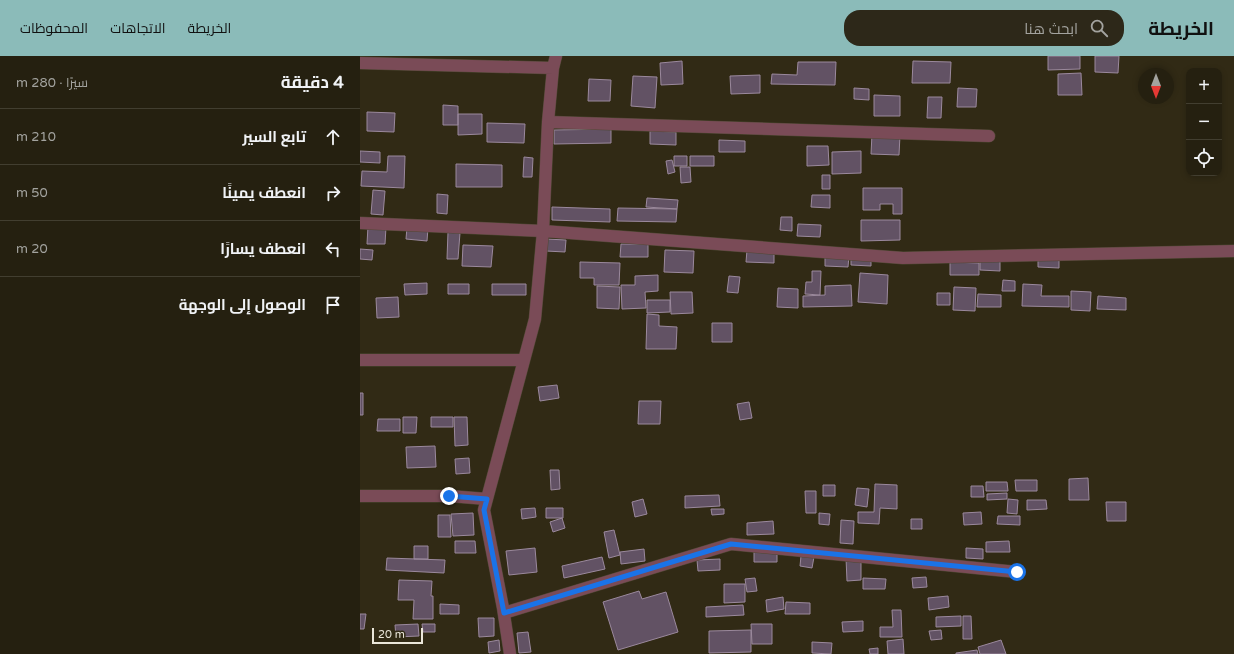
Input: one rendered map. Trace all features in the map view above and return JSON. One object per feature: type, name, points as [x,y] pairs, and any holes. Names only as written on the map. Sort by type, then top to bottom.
[{"type":"street","points":[[360,63],[555,62],[548,122],[543,231],[535,319],[484,510],[504,613],[510,654]]},
{"type":"street","points":[[548,122],[990,136]]},
{"type":"street","points":[[360,223],[543,231],[903,258],[1234,251]]},
{"type":"street","points":[[360,360],[524,360]]},
{"type":"street","points":[[360,496],[449,496],[487,499]]},
{"type":"street","points":[[504,613],[731,544],[1017,572]]},
{"type":"building","points":[[1048,56],[1080,56],[1080,69],[1048,70]]},
{"type":"building","points":[[1095,56],[1119,56],[1118,73],[1095,72]]},
{"type":"building","points":[[682,61],[683,84],[661,85],[660,63]]},
{"type":"building","points":[[913,61],[951,62],[950,83],[912,83]]},
{"type":"building","points":[[798,62],[836,62],[835,85],[771,84],[772,74],[797,75]]},
{"type":"building","points":[[1081,73],[1082,95],[1058,95],[1058,74]]},
{"type":"building","points":[[760,75],[760,93],[731,94],[730,76]]},
{"type":"building","points":[[633,76],[657,77],[655,108],[631,106]]},
{"type":"building","points":[[589,79],[611,80],[610,101],[588,101]]},
{"type":"building","points":[[854,88],[869,89],[869,100],[854,99]]},
{"type":"building","points":[[958,88],[977,89],[976,107],[957,107]]},
{"type":"building","points":[[874,95],[900,96],[900,116],[874,116]]},
{"type":"building","points":[[928,97],[942,97],[941,118],[927,118]]},
{"type":"building","points":[[443,105],[458,106],[458,125],[443,125]]},
{"type":"building","points":[[367,112],[395,113],[394,132],[367,131]]},
{"type":"building","points":[[458,114],[482,114],[482,134],[458,135]]},
{"type":"building","points":[[487,123],[525,124],[524,143],[487,142]]},
{"type":"building","points":[[611,129],[611,143],[554,144],[554,130]]},
{"type":"building","points":[[650,131],[676,132],[676,145],[650,144]]},
{"type":"building","points":[[872,134],[900,135],[899,155],[871,154]]},
{"type":"building","points":[[719,140],[745,141],[745,152],[719,152]]},
{"type":"building","points":[[807,146],[828,146],[829,165],[807,166]]},
{"type":"building","points":[[360,151],[380,152],[380,163],[360,162]]},
{"type":"building","points":[[861,151],[861,173],[832,174],[832,152]]},
{"type":"building","points":[[388,156],[405,156],[404,188],[361,186],[362,171],[387,172]]},
{"type":"building","points":[[674,156],[687,156],[687,166],[674,166]]},
{"type":"building","points":[[690,156],[714,156],[714,166],[690,166]]},
{"type":"building","points":[[524,157],[533,158],[532,177],[523,177]]},
{"type":"building","points":[[672,160],[675,172],[668,174],[666,161]]},
{"type":"building","points":[[456,164],[502,165],[502,187],[456,187]]},
{"type":"building","points":[[680,167],[690,167],[691,182],[681,183]]},
{"type":"building","points":[[822,175],[830,175],[830,189],[822,189]]},
{"type":"building","points":[[863,188],[902,188],[902,214],[893,214],[893,204],[880,204],[880,210],[863,210]]},
{"type":"building","points":[[373,190],[385,191],[383,215],[371,214]]},
{"type":"building","points":[[437,194],[448,195],[447,214],[437,213]]},
{"type":"building","points":[[812,195],[830,195],[830,208],[811,207]]},
{"type":"building","points":[[647,198],[678,200],[677,209],[646,207]]},
{"type":"building","points":[[552,207],[610,209],[610,222],[552,220]]},
{"type":"building","points":[[618,208],[677,209],[676,222],[617,221]]},
{"type":"building","points":[[781,217],[792,217],[792,231],[780,230]]},
{"type":"building","points":[[861,220],[900,220],[900,240],[861,241]]},
{"type":"building","points":[[798,224],[821,225],[820,237],[797,236]]},
{"type":"building","points":[[368,226],[386,227],[385,244],[367,244]]},
{"type":"building","points":[[407,227],[428,228],[427,241],[406,239]]},
{"type":"building","points":[[448,232],[460,233],[458,259],[447,259]]},
{"type":"building","points":[[546,239],[566,240],[565,252],[546,251]]},
{"type":"building","points":[[621,244],[648,244],[648,257],[620,257]]},
{"type":"building","points":[[463,245],[493,246],[491,267],[462,266]]},
{"type":"building","points":[[360,249],[373,250],[372,260],[360,259]]},
{"type":"building","points":[[665,250],[694,251],[693,273],[664,272]]},
{"type":"building","points":[[747,250],[774,251],[774,263],[746,262]]},
{"type":"building","points":[[825,256],[849,256],[848,267],[825,266]]},
{"type":"building","points":[[851,256],[871,256],[871,266],[851,265]]},
{"type":"building","points":[[980,259],[1000,260],[1000,271],[980,270]]},
{"type":"building","points":[[1038,260],[1059,260],[1059,268],[1038,267]]},
{"type":"building","points":[[580,262],[620,263],[619,285],[594,285],[594,278],[580,278]]},
{"type":"building","points":[[950,262],[979,263],[979,275],[950,275]]},
{"type":"building","points":[[812,271],[821,271],[820,295],[805,294],[806,282],[812,282]]},
{"type":"building","points":[[860,273],[888,275],[887,304],[858,302]]},
{"type":"building","points":[[658,275],[658,291],[645,292],[646,308],[622,309],[621,285],[635,285],[635,276]]},
{"type":"building","points":[[729,276],[740,277],[738,293],[727,292]]},
{"type":"building","points":[[1003,280],[1015,281],[1015,291],[1002,291]]},
{"type":"building","points":[[427,283],[427,294],[405,295],[404,284]]},
{"type":"building","points":[[448,284],[469,284],[469,294],[448,294]]},
{"type":"building","points":[[492,284],[526,284],[526,295],[492,295]]},
{"type":"building","points":[[1023,284],[1042,285],[1041,296],[1069,296],[1069,307],[1022,306]]},
{"type":"building","points":[[851,285],[852,306],[803,307],[803,296],[825,295],[825,286]]},
{"type":"building","points":[[597,286],[620,287],[619,309],[597,308]]},
{"type":"building","points":[[954,287],[976,288],[975,311],[953,310]]},
{"type":"building","points":[[778,288],[798,289],[798,308],[777,307]]},
{"type":"building","points":[[1071,291],[1091,292],[1090,311],[1071,310]]},
{"type":"building","points":[[670,292],[692,292],[693,313],[671,314]]},
{"type":"building","points":[[937,293],[950,293],[950,305],[937,305]]},
{"type":"building","points":[[978,294],[1001,295],[1001,307],[977,307]]},
{"type":"building","points":[[1098,296],[1126,298],[1126,310],[1097,309]]},
{"type":"building","points":[[398,297],[399,317],[377,318],[376,298]]},
{"type":"building","points":[[647,300],[670,300],[670,312],[647,313]]},
{"type":"building","points":[[647,314],[659,315],[659,326],[677,327],[676,349],[646,349]]},
{"type":"building","points":[[712,323],[732,323],[732,342],[712,342]]},
{"type":"building","points":[[557,385],[559,398],[540,401],[538,387]]},
{"type":"building","points":[[360,393],[363,393],[363,415],[360,415]]},
{"type":"building","points":[[639,401],[661,401],[660,424],[638,424]]},
{"type":"building","points":[[749,402],[752,418],[740,420],[737,404]]},
{"type":"building","points":[[403,417],[417,417],[416,433],[403,433]]},
{"type":"building","points":[[431,417],[453,417],[453,427],[431,427]]},
{"type":"building","points":[[454,417],[467,417],[468,445],[455,446]]},
{"type":"building","points":[[378,419],[400,419],[400,431],[377,431]]},
{"type":"building","points":[[435,446],[436,467],[407,468],[406,447]]},
{"type":"building","points":[[469,458],[470,473],[456,474],[455,459]]},
{"type":"building","points":[[550,470],[559,470],[560,489],[551,490]]},
{"type":"building","points":[[1088,478],[1089,500],[1069,500],[1069,479]]},
{"type":"building","points":[[1015,480],[1037,480],[1037,491],[1016,491]]},
{"type":"building","points":[[986,482],[1007,482],[1008,491],[986,491]]},
{"type":"building","points":[[875,484],[897,485],[897,509],[880,508],[879,524],[858,523],[858,512],[874,512]]},
{"type":"building","points":[[823,485],[835,485],[835,496],[823,496]]},
{"type":"building","points":[[971,486],[983,486],[984,497],[971,497]]},
{"type":"building","points":[[857,488],[869,489],[867,507],[855,505]]},
{"type":"building","points":[[805,491],[816,491],[816,513],[806,513]]},
{"type":"building","points":[[1007,493],[1007,499],[987,500],[987,494]]},
{"type":"building","points":[[719,495],[720,506],[685,508],[685,496]]},
{"type":"building","points":[[643,499],[647,514],[635,517],[632,502]]},
{"type":"building","points":[[1008,499],[1018,500],[1017,514],[1007,513]]},
{"type":"building","points":[[1027,500],[1046,500],[1047,509],[1027,510]]},
{"type":"building","points":[[1106,502],[1126,502],[1126,521],[1107,521]]},
{"type":"building","points":[[535,508],[536,517],[522,519],[521,509]]},
{"type":"building","points":[[546,508],[563,508],[563,518],[546,518]]},
{"type":"building","points":[[711,509],[724,509],[724,514],[712,515]]},
{"type":"building","points":[[981,512],[982,524],[964,525],[963,513]]},
{"type":"building","points":[[473,513],[474,535],[453,536],[451,514]]},
{"type":"building","points":[[819,513],[830,514],[829,525],[819,524]]},
{"type":"building","points":[[438,515],[450,515],[451,537],[438,537]]},
{"type":"building","points":[[998,516],[1020,516],[1020,525],[997,524]]},
{"type":"building","points":[[562,518],[565,528],[553,532],[550,522]]},
{"type":"building","points":[[911,519],[922,519],[922,529],[911,529]]},
{"type":"building","points":[[841,520],[854,521],[853,544],[840,543]]},
{"type":"building","points":[[773,521],[774,534],[747,535],[747,523]]},
{"type":"building","points":[[614,530],[620,555],[609,558],[604,532]]},
{"type":"building","points":[[455,541],[475,541],[476,553],[455,553]]},
{"type":"building","points":[[1009,541],[1010,552],[986,552],[986,542]]},
{"type":"building","points":[[414,546],[428,546],[428,559],[414,559]]},
{"type":"building","points":[[535,548],[537,572],[509,575],[506,551]]},
{"type":"building","points":[[966,548],[983,549],[983,559],[966,558]]},
{"type":"building","points":[[644,549],[645,561],[621,564],[620,552]]},
{"type":"building","points":[[754,551],[777,552],[777,562],[754,562]]},
{"type":"building","points":[[801,556],[814,557],[812,568],[800,566]]},
{"type":"building","points":[[602,557],[605,569],[564,578],[562,566]]},
{"type":"building","points":[[387,558],[445,560],[444,573],[386,570]]},
{"type":"building","points":[[846,558],[861,558],[861,580],[847,581]]},
{"type":"building","points":[[720,559],[720,570],[698,571],[697,560]]},
{"type":"building","points":[[926,577],[927,587],[913,588],[912,578]]},
{"type":"building","points":[[755,578],[757,591],[747,592],[745,579]]},
{"type":"building","points":[[863,578],[886,579],[885,589],[863,589]]},
{"type":"building","points":[[399,580],[432,581],[431,596],[433,596],[433,619],[413,619],[414,600],[398,600]]},
{"type":"building","points":[[724,584],[745,584],[745,602],[724,603]]},
{"type":"building","points":[[639,591],[642,599],[666,592],[678,632],[618,650],[603,602]]},
{"type":"building","points":[[948,596],[949,607],[929,610],[928,598]]},
{"type":"building","points":[[783,597],[784,609],[767,612],[766,600]]},
{"type":"building","points":[[786,602],[810,603],[810,614],[785,614]]},
{"type":"building","points":[[440,604],[459,605],[459,614],[440,614]]},
{"type":"building","points":[[743,605],[744,615],[706,617],[706,607]]},
{"type":"building","points":[[892,610],[901,610],[902,637],[880,637],[880,627],[893,627]]},
{"type":"building","points":[[360,614],[366,614],[364,629],[360,629]]},
{"type":"building","points":[[961,616],[961,626],[936,627],[936,617]]},
{"type":"building","points":[[963,616],[971,616],[972,639],[963,639]]},
{"type":"building","points":[[478,618],[494,618],[494,636],[479,637]]},
{"type":"building","points":[[863,621],[863,631],[843,632],[842,622]]},
{"type":"building","points":[[418,624],[419,636],[396,637],[395,625]]},
{"type":"building","points":[[422,624],[435,624],[435,632],[423,632]]},
{"type":"building","points":[[751,624],[772,624],[772,644],[752,644]]},
{"type":"building","points":[[751,630],[751,652],[709,653],[709,631]]},
{"type":"building","points":[[941,630],[942,639],[931,640],[929,631]]},
{"type":"building","points":[[528,632],[531,652],[519,653],[517,633]]},
{"type":"building","points":[[903,639],[904,654],[888,654],[887,641]]},
{"type":"building","points":[[499,640],[500,651],[489,653],[488,642]]},
{"type":"building","points":[[1001,640],[1006,654],[980,654],[978,647]]},
{"type":"building","points":[[812,642],[832,643],[831,654],[812,653]]},
{"type":"building","points":[[878,648],[878,654],[870,654],[869,649]]},
{"type":"building","points":[[977,650],[978,654],[956,654],[956,653]]},
{"type":"route","points":[[449,496],[487,499],[484,510],[504,613],[731,544],[1017,572]]}]
